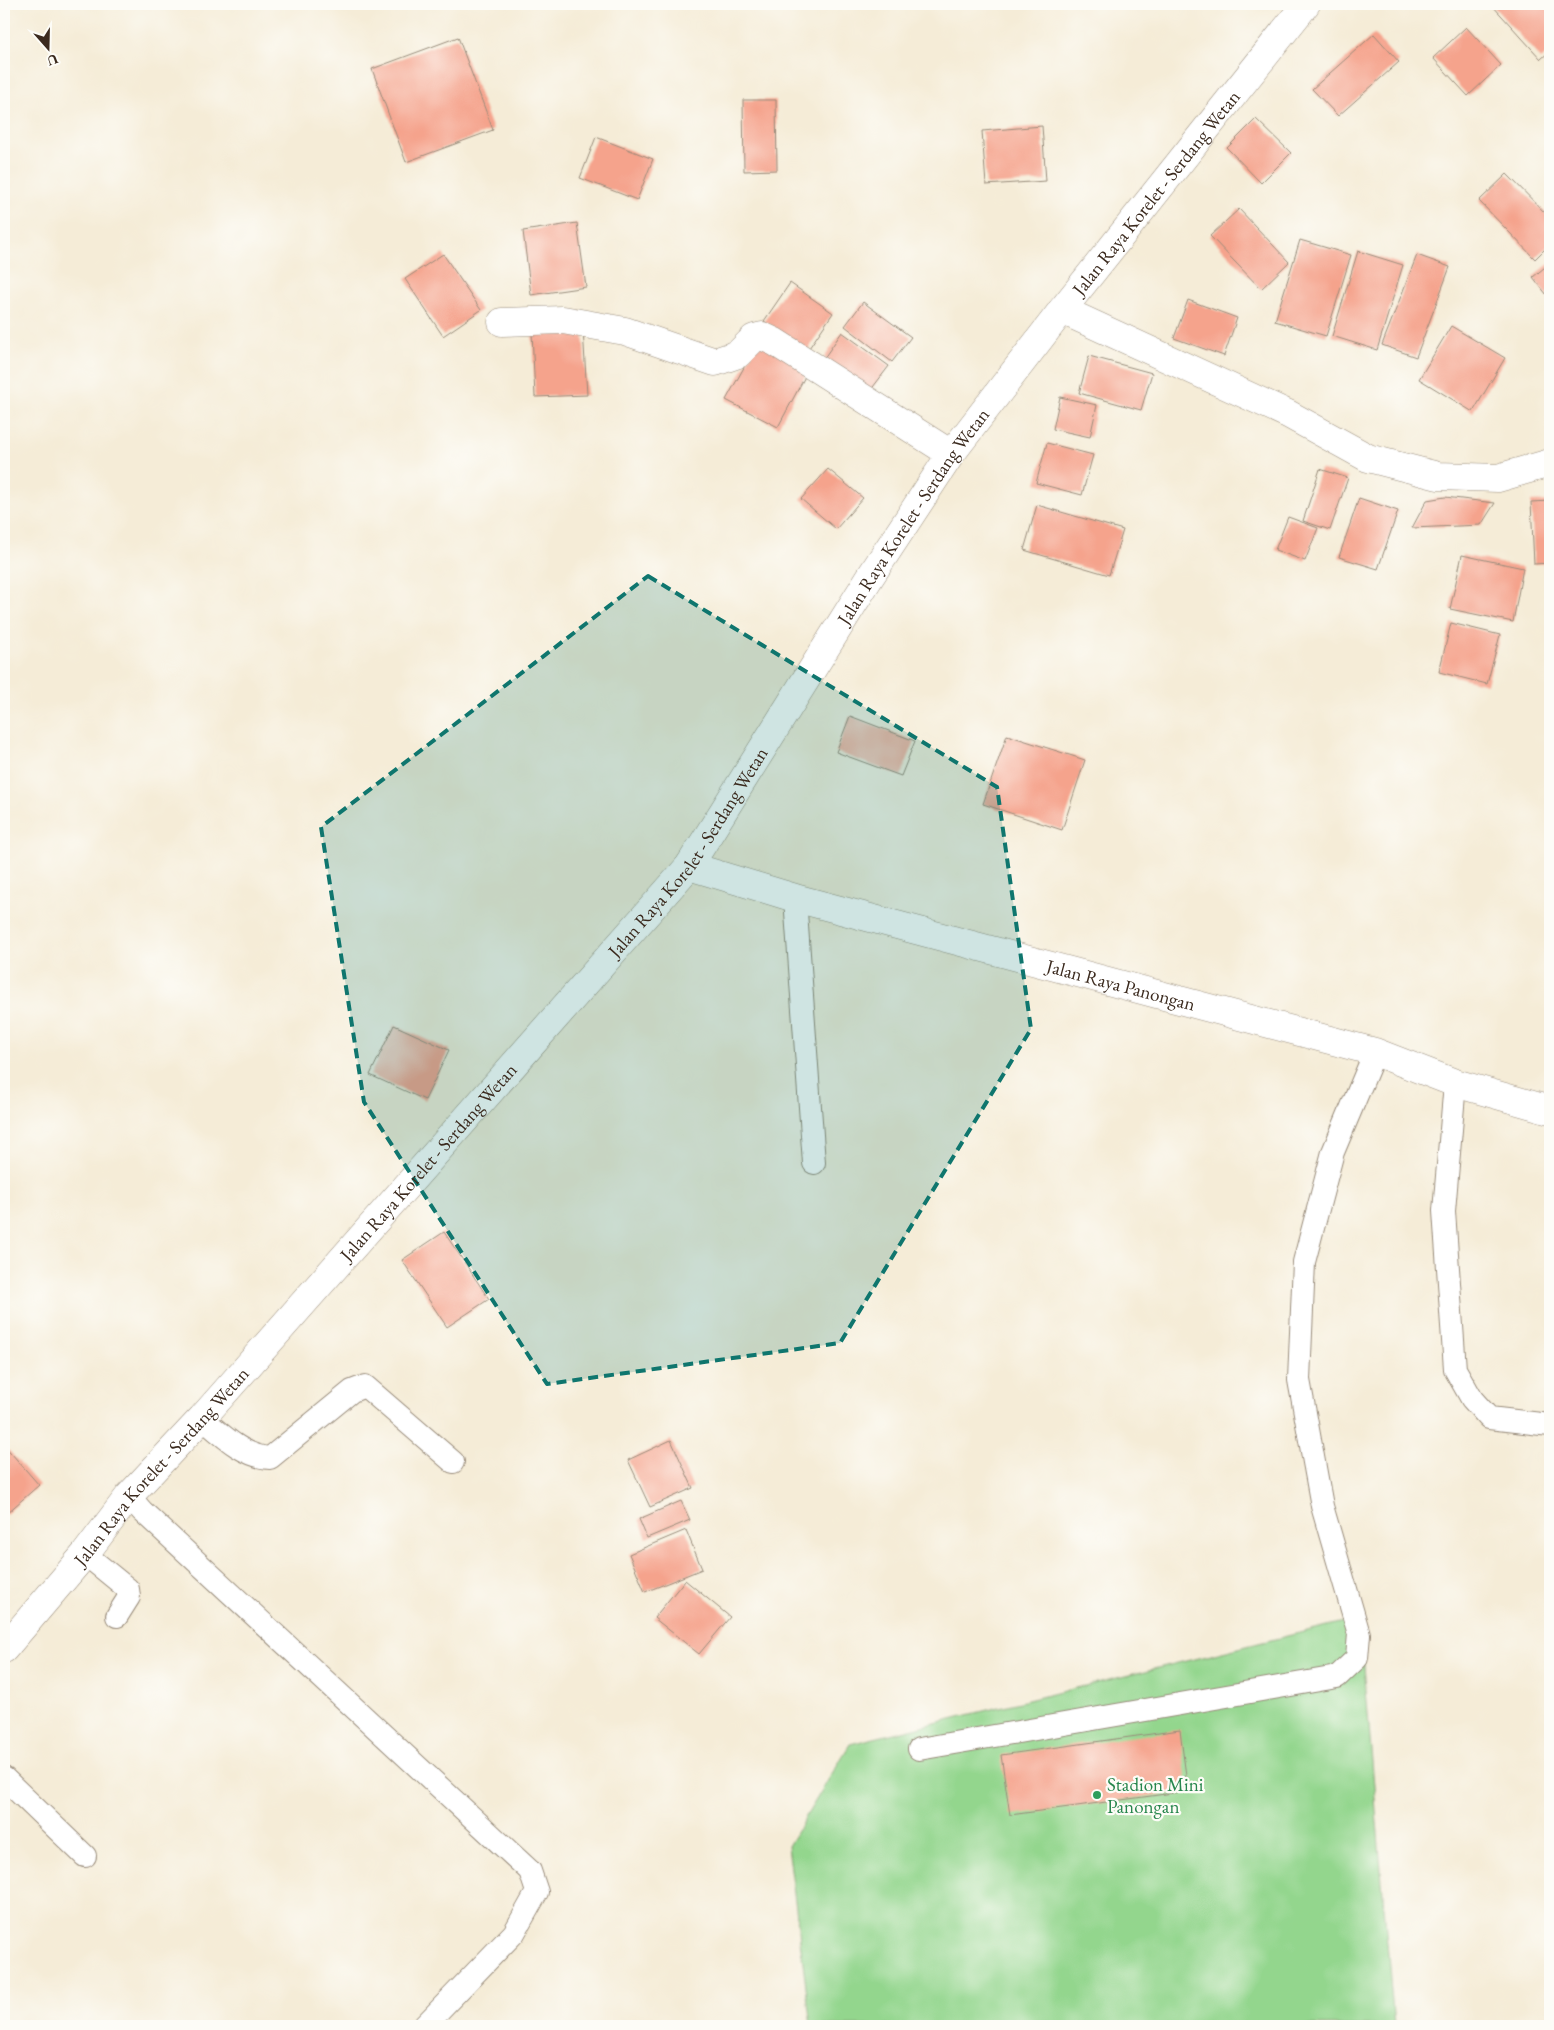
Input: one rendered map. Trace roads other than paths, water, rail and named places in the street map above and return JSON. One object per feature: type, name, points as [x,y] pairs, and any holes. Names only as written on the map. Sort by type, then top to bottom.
[{"type":"main road","name":"Jalan Raya Korelet - Serdang Wetan","points":[[4,1649],[85,1554],[129,1496],[202,1418],[689,866],[870,577],[951,454],[1062,310],[1306,4]]},
{"type":"main road","points":[[1062,310],[1288,414],[1368,458],[1438,476],[1498,478],[1550,463]]},
{"type":"main road","points":[[502,322],[563,320],[625,331],[715,362],[738,354],[754,338],[762,336],[775,342],[951,454]]},
{"type":"main road","name":"Jalan Raya Panongan","points":[[689,866],[795,898],[1375,1052],[1455,1083],[1550,1110]]},
{"type":"lane","points":[[795,898],[814,1164]]},
{"type":"lane","points":[[919,1749],[1337,1677],[1357,1658],[1358,1634],[1322,1506],[1299,1380],[1304,1262],[1333,1152],[1375,1052]]},
{"type":"lane","points":[[1455,1083],[1444,1211],[1455,1369],[1472,1399],[1489,1418],[1550,1425]]},
{"type":"lane","points":[[202,1418],[256,1458],[270,1458],[352,1391],[365,1386],[453,1462]]},
{"type":"lane","points":[[129,1496],[142,1511],[530,1871],[537,1892],[514,1933],[424,2026]]},
{"type":"lane","points":[[85,1554],[128,1589],[129,1597],[117,1616]]},
{"type":"lane","points":[[4,1778],[85,1856]]},
{"type":"place","name":"Stadion Mini Panongan","points":[[1097,1795]]}]
